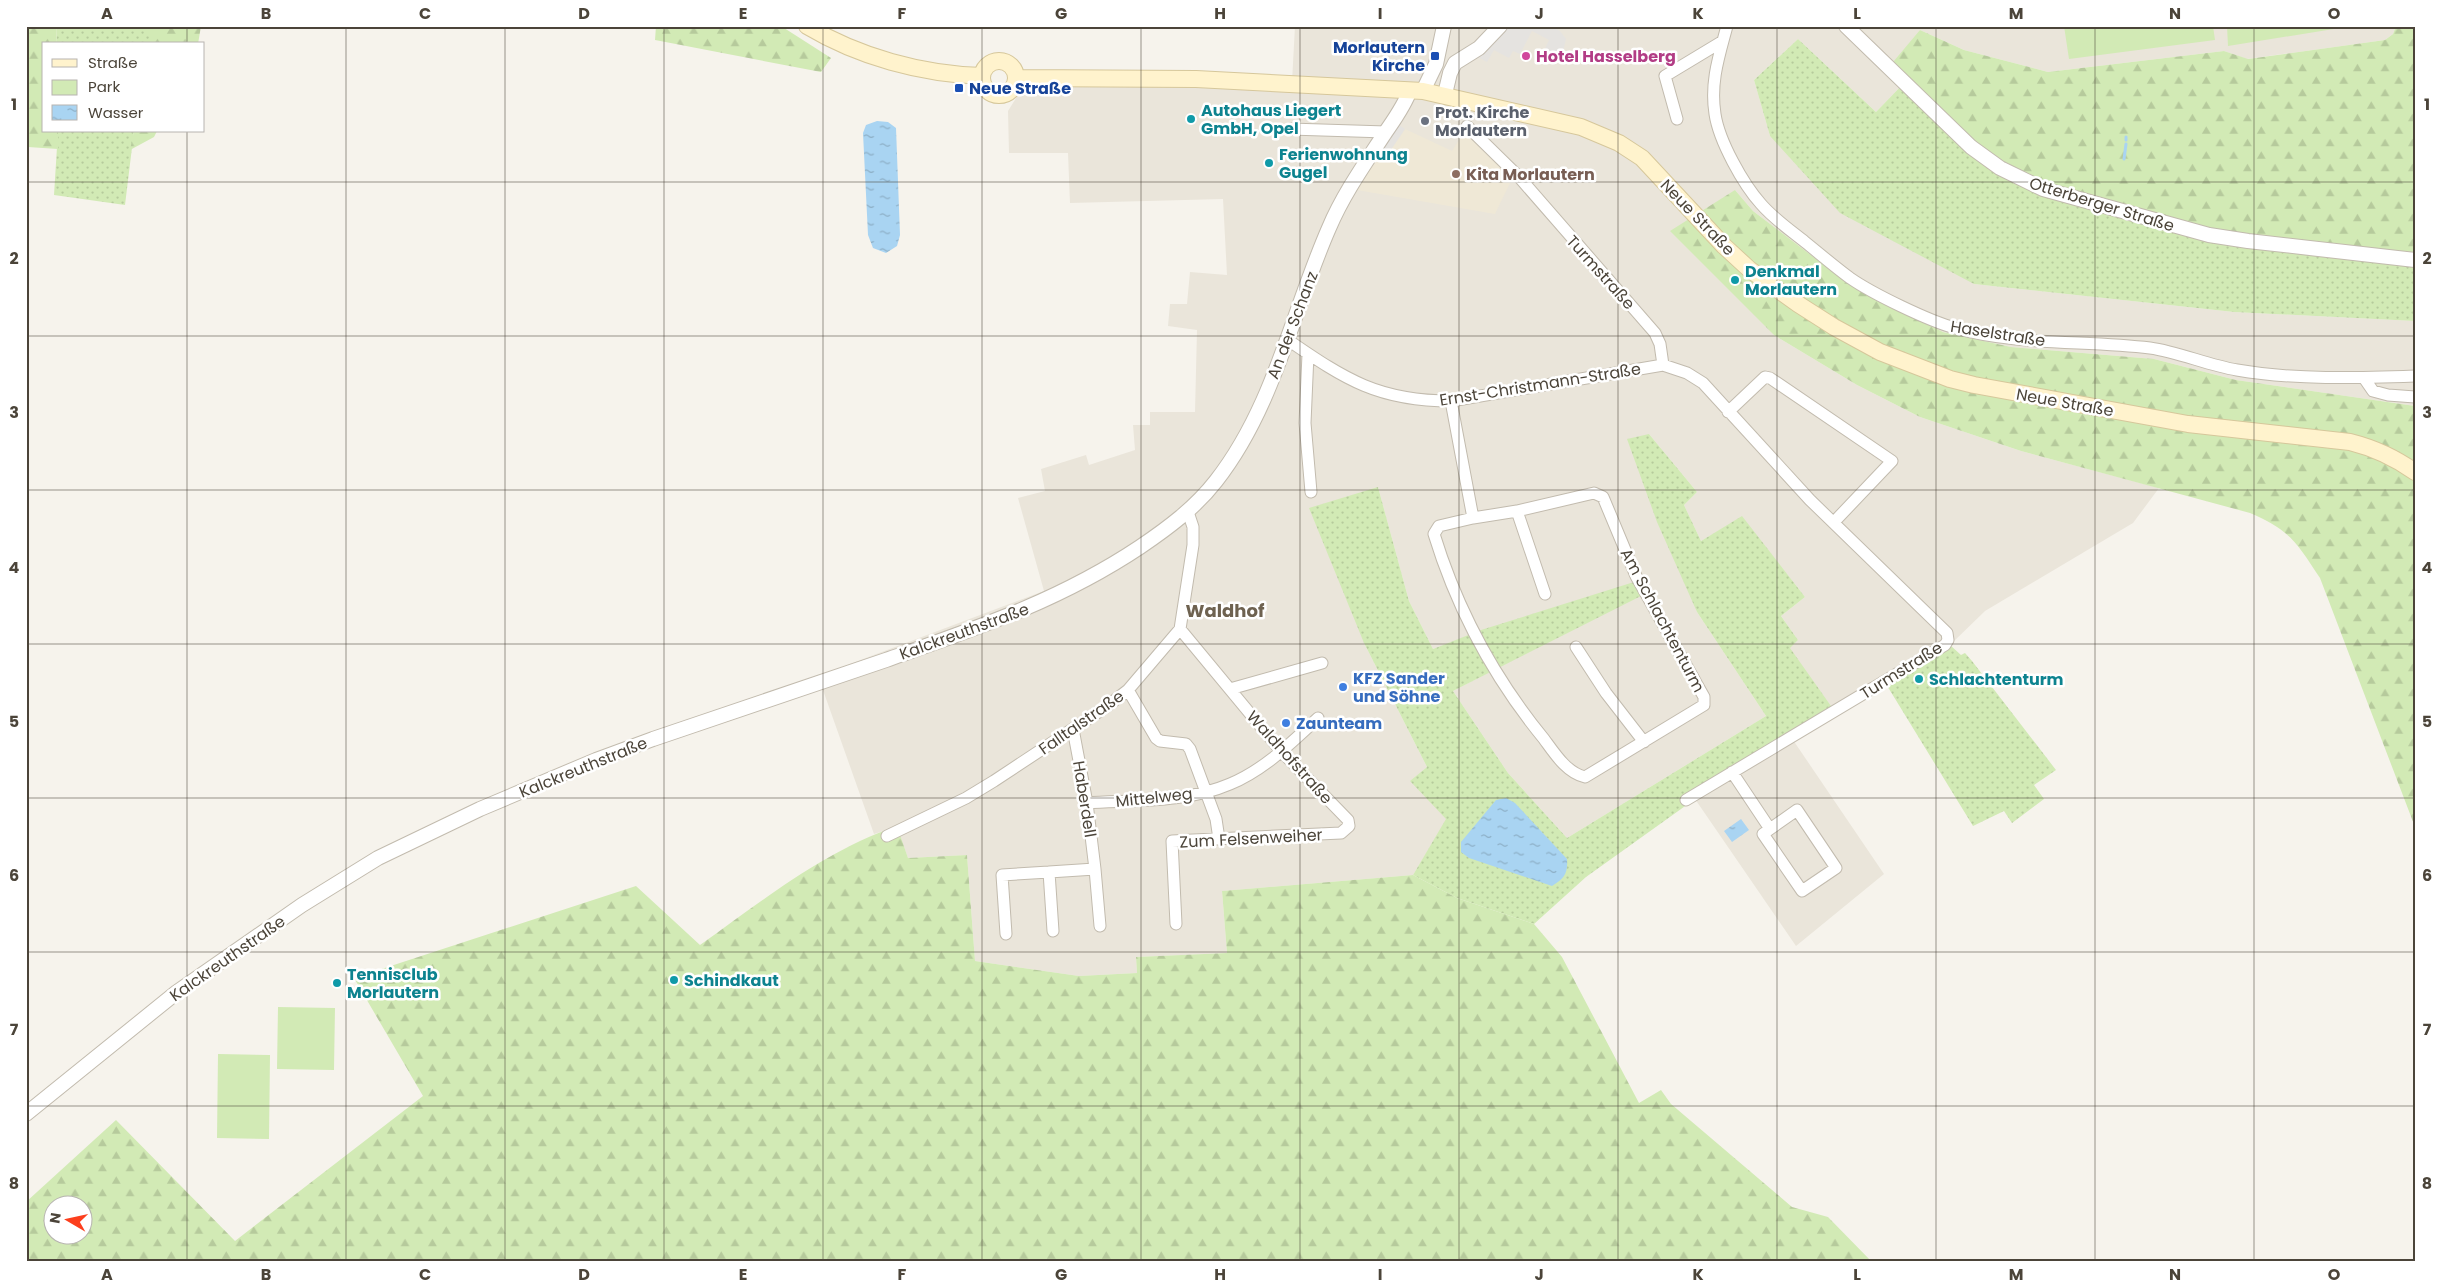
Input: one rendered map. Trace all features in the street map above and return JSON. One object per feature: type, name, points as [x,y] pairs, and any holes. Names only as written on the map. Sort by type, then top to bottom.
[{"type":"main road","points":[[806,26],[855,50],[889,61],[938,73],[982,76]]},
{"type":"main road","points":[[1001,60],[1014,69],[1016,78],[1011,89],[997,95],[987,90],[982,76],[986,66],[1001,60]]},
{"type":"main road","name":"Neue Straße","points":[[1016,78],[1206,79],[1416,90],[1445,94],[1581,127],[1626,147],[1657,173],[1724,246],[1770,284],[1834,327],[1880,352],[1917,367],[1974,385],[2188,424],[2350,442],[2371,447],[2415,472]]},
{"type":"street","name":"An der Schanz","points":[[1188,512],[1230,461],[1261,403],[1288,340],[1330,226],[1342,202],[1386,132],[1436,61],[1444,26]]},
{"type":"street","points":[[1445,94],[1452,67],[1458,60],[1489,39],[1500,26]]},
{"type":"street","name":"Haselstraße","points":[[1727,26],[1713,82],[1716,117],[1724,140],[1744,182],[1761,205],[1778,221],[1852,280],[1881,295],[1937,322],[1972,332],[2069,343],[2154,349],[2238,370],[2364,378],[2415,376]]},
{"type":"street","name":"Otterberger Straße","points":[[1846,26],[1971,147],[2000,168],[2043,189],[2209,235],[2415,260]]},
{"type":"street","points":[[1677,119],[1665,76],[1723,41]]},
{"type":"street","points":[[1436,61],[1452,67]]},
{"type":"street","name":"Turmstraße","points":[[1467,126],[1519,177],[1655,333],[1660,344],[1663,365],[1687,373],[1703,383],[1780,468],[1953,641],[1686,800]]},
{"type":"street","points":[[1290,129],[1386,132]]},
{"type":"street","name":"Ernst-Christmann-Straße","points":[[1288,340],[1341,375],[1382,394],[1427,401],[1451,402],[1663,365]]},
{"type":"street","points":[[1308,354],[1305,423],[1311,492]]},
{"type":"street","points":[[1728,412],[1765,377],[1770,378],[1892,460],[1834,522]]},
{"type":"street","points":[[2364,378],[2373,391],[2388,396],[2415,397]]},
{"type":"street","points":[[1451,402],[1473,518]]},
{"type":"street","name":"Am Schlachtenturm","points":[[1594,493],[1603,497],[1636,576],[1704,697],[1704,705],[1586,777],[1575,774],[1534,728],[1488,660],[1456,597],[1434,534],[1439,526],[1517,511],[1594,493]]},
{"type":"street","points":[[1517,511],[1530,556],[1545,594]]},
{"type":"street","points":[[1180,629],[1193,545],[1192,527],[1188,512]]},
{"type":"street","name":"Kalckreuthstraße","points":[[26,1114],[177,992],[302,905],[378,858],[480,809],[596,760],[1019,613],[1058,595],[1116,563],[1188,512]]},
{"type":"street","name":"Waldhofstraße","points":[[1180,629],[1281,751],[1348,820],[1349,826]]},
{"type":"street","name":"Falltalstraße","points":[[887,836],[966,798],[1073,729],[1128,690],[1180,629]]},
{"type":"street","points":[[1576,647],[1606,693],[1644,742]]},
{"type":"street","name":"Waldhofstraße","points":[[1230,689],[1322,663]]},
{"type":"street","points":[[1128,690],[1156,738],[1160,741],[1186,744],[1190,749],[1216,820],[1219,839]]},
{"type":"street","name":"Mittelweg","points":[[1087,803],[1184,797],[1230,785],[1262,766],[1318,718]]},
{"type":"street","name":"Haberdell","points":[[1073,729],[1087,803],[1100,926]]},
{"type":"street","points":[[1732,772],[1770,828]]},
{"type":"street","points":[[1797,810],[1836,868],[1802,891],[1763,834],[1770,828],[1797,810]]},
{"type":"street","name":"Zum Felsenweiher","points":[[1176,924],[1172,841],[1341,833],[1349,826]]},
{"type":"street","points":[[1006,934],[1002,875],[1095,870]]},
{"type":"street","points":[[1049,872],[1053,931]]},
{"type":"shaded area","points":[[1295,26],[2396,26],[2393,34],[2385,40],[2247,59],[2224,51],[2048,72],[1964,50],[1920,30],[1904,83],[1876,112],[1798,39],[1754,80],[1770,136],[1974,284],[2234,312],[2415,321],[2415,406],[2236,380],[2154,359],[2011,347],[1943,332],[1849,284],[1753,211],[1735,190],[1774,335],[1857,385],[1920,417],[2021,451],[2159,488],[2133,523],[1985,611],[1950,645],[1836,713],[1789,648],[1798,640],[1781,616],[1805,597],[1742,517],[1701,541],[1684,505],[1697,492],[1649,434],[1697,612],[1766,716],[1567,838],[1508,773],[1453,691],[1501,666],[1481,631],[1433,649],[1409,601],[1378,487],[1364,643],[1427,767],[1411,781],[1447,819],[1413,875],[1222,891],[1227,953],[1136,957],[1137,973],[1079,976],[975,961],[967,855],[908,858],[897,827],[874,834],[818,676],[1044,591],[1018,498],[1045,491],[1041,469],[1086,455],[1089,465],[1135,450],[1133,425],[1150,425],[1150,412],[1195,412],[1197,330],[1168,326],[1170,304],[1187,304],[1190,272],[1227,275],[1223,199],[1070,203],[1068,153],[1009,153],[1008,111],[1028,79],[1292,82]]},
{"type":"shaded area","points":[[1506,26],[1550,26],[1560,31],[1566,39],[1561,60],[1543,53],[1549,40],[1532,31],[1520,54],[1513,51],[1509,58],[1494,50],[1487,62],[1476,56],[1492,45]]},
{"type":"shaded area","points":[[1399,125],[1405,129],[1384,160],[1378,156]]},
{"type":"shaded area","points":[[1405,129],[1452,151],[1464,132],[1512,179],[1495,214],[1357,190],[1378,156],[1384,159]]},
{"type":"shaded area","points":[[1793,740],[1884,874],[1796,946],[1695,799]]},
{"type":"green space","points":[[26,26],[56,26],[57,42],[42,42],[42,132],[58,132],[58,149],[28,147]]},
{"type":"green space","points":[[56,26],[149,26],[149,42],[57,42]]},
{"type":"green space","points":[[149,26],[201,26],[198,42],[149,42]]},
{"type":"green space","points":[[656,26],[781,26],[831,58],[821,72],[655,40]]},
{"type":"green space","points":[[2064,26],[2213,26],[2215,40],[2069,59]]},
{"type":"green space","points":[[2227,26],[2352,26],[2228,46]]},
{"type":"green space","points":[[2396,26],[2415,26],[2415,260],[2209,235],[2000,168],[1888,68],[1920,30],[1964,50],[2048,72],[2224,51],[2248,59],[2385,40],[2393,34]]},
{"type":"green space","points":[[1798,39],[1876,112],[1904,83],[2415,260],[2415,321],[2234,312],[1974,284],[1840,213],[1770,136],[1754,80]]},
{"type":"green space","points":[[58,132],[134,132],[125,205],[54,195]]},
{"type":"green space","points":[[134,132],[156,132],[154,137],[130,150]]},
{"type":"green space","points":[[1735,190],[1753,211],[1849,284],[1943,332],[2011,347],[2154,359],[2236,380],[2415,406],[2415,827],[2320,578],[2305,555],[2284,532],[2275,525],[2250,513],[2021,451],[1920,417],[1857,385],[1774,335],[1670,231]]},
{"type":"green space","points":[[1649,434],[1697,492],[1684,505],[1701,541],[1742,516],[1805,597],[1781,616],[1798,640],[1790,648],[1836,713],[1695,799],[1586,877],[1534,924],[1457,898],[1413,875],[1446,819],[1410,781],[1427,767],[1364,643],[1309,508],[1378,487],[1409,601],[1433,649],[1481,630],[1634,582],[1641,596],[1453,691],[1508,773],[1567,838],[1766,716],[1697,612],[1657,522],[1627,439]]},
{"type":"green space","points":[[1950,645],[1961,655],[1965,653],[1972,661],[2056,770],[2034,785],[2044,799],[2012,823],[2004,811],[1973,826],[1886,684]]},
{"type":"green space","points":[[897,826],[908,858],[967,855],[975,961],[1079,976],[1137,973],[1136,957],[1227,953],[1222,891],[1413,875],[1457,898],[1534,924],[1562,957],[1639,1103],[1661,1090],[1671,1104],[1792,1207],[1828,1217],[1872,1262],[26,1262],[26,1202],[116,1120],[235,1241],[423,1096],[354,978],[636,886],[700,945],[794,878],[844,849]]},
{"type":"green space","points":[[278,1007],[335,1008],[334,1070],[277,1069]]},
{"type":"green space","points":[[218,1054],[270,1055],[269,1139],[217,1138]]},
{"type":"water","points":[[877,121],[888,122],[896,128],[900,235],[897,246],[886,253],[873,248],[868,235],[863,133],[866,125]]},
{"type":"water","points":[[1506,798],[1515,803],[1567,859],[1567,869],[1564,876],[1552,886],[1469,858],[1461,852],[1461,842],[1496,800]]},
{"type":"water","points":[[1741,819],[1749,830],[1732,842],[1724,831]]},
{"type":"waterway","points":[[2124,159],[2126,144]]},
{"type":"place","name":"Morlautern Kirche","points":[[1435,56]]},
{"type":"place","name":"Hotel Hasselberg","points":[[1526,56]]},
{"type":"place","name":"Neue Straße","points":[[959,88]]},
{"type":"place","name":"Autohaus Liegert GmbH, Opel","points":[[1191,119]]},
{"type":"place","name":"Prot. Kirche Morlautern","points":[[1425,121]]},
{"type":"place","name":"Ferienwohnung Gugel","points":[[1269,163]]},
{"type":"place","name":"Kita Morlautern","points":[[1456,174]]},
{"type":"place","name":"Denkmal Morlautern","points":[[1735,280]]},
{"type":"place","name":"Schlachtenturm","points":[[1919,679]]},
{"type":"place","name":"KFZ Sander und Söhne","points":[[1343,687]]},
{"type":"place","name":"Zaunteam","points":[[1286,723]]},
{"type":"place","name":"Schindkaut","points":[[674,980]]},
{"type":"place","name":"Tennisclub Morlautern","points":[[337,983]]},
{"type":"district","name":"Waldhof","points":[[1225,611]]}]
